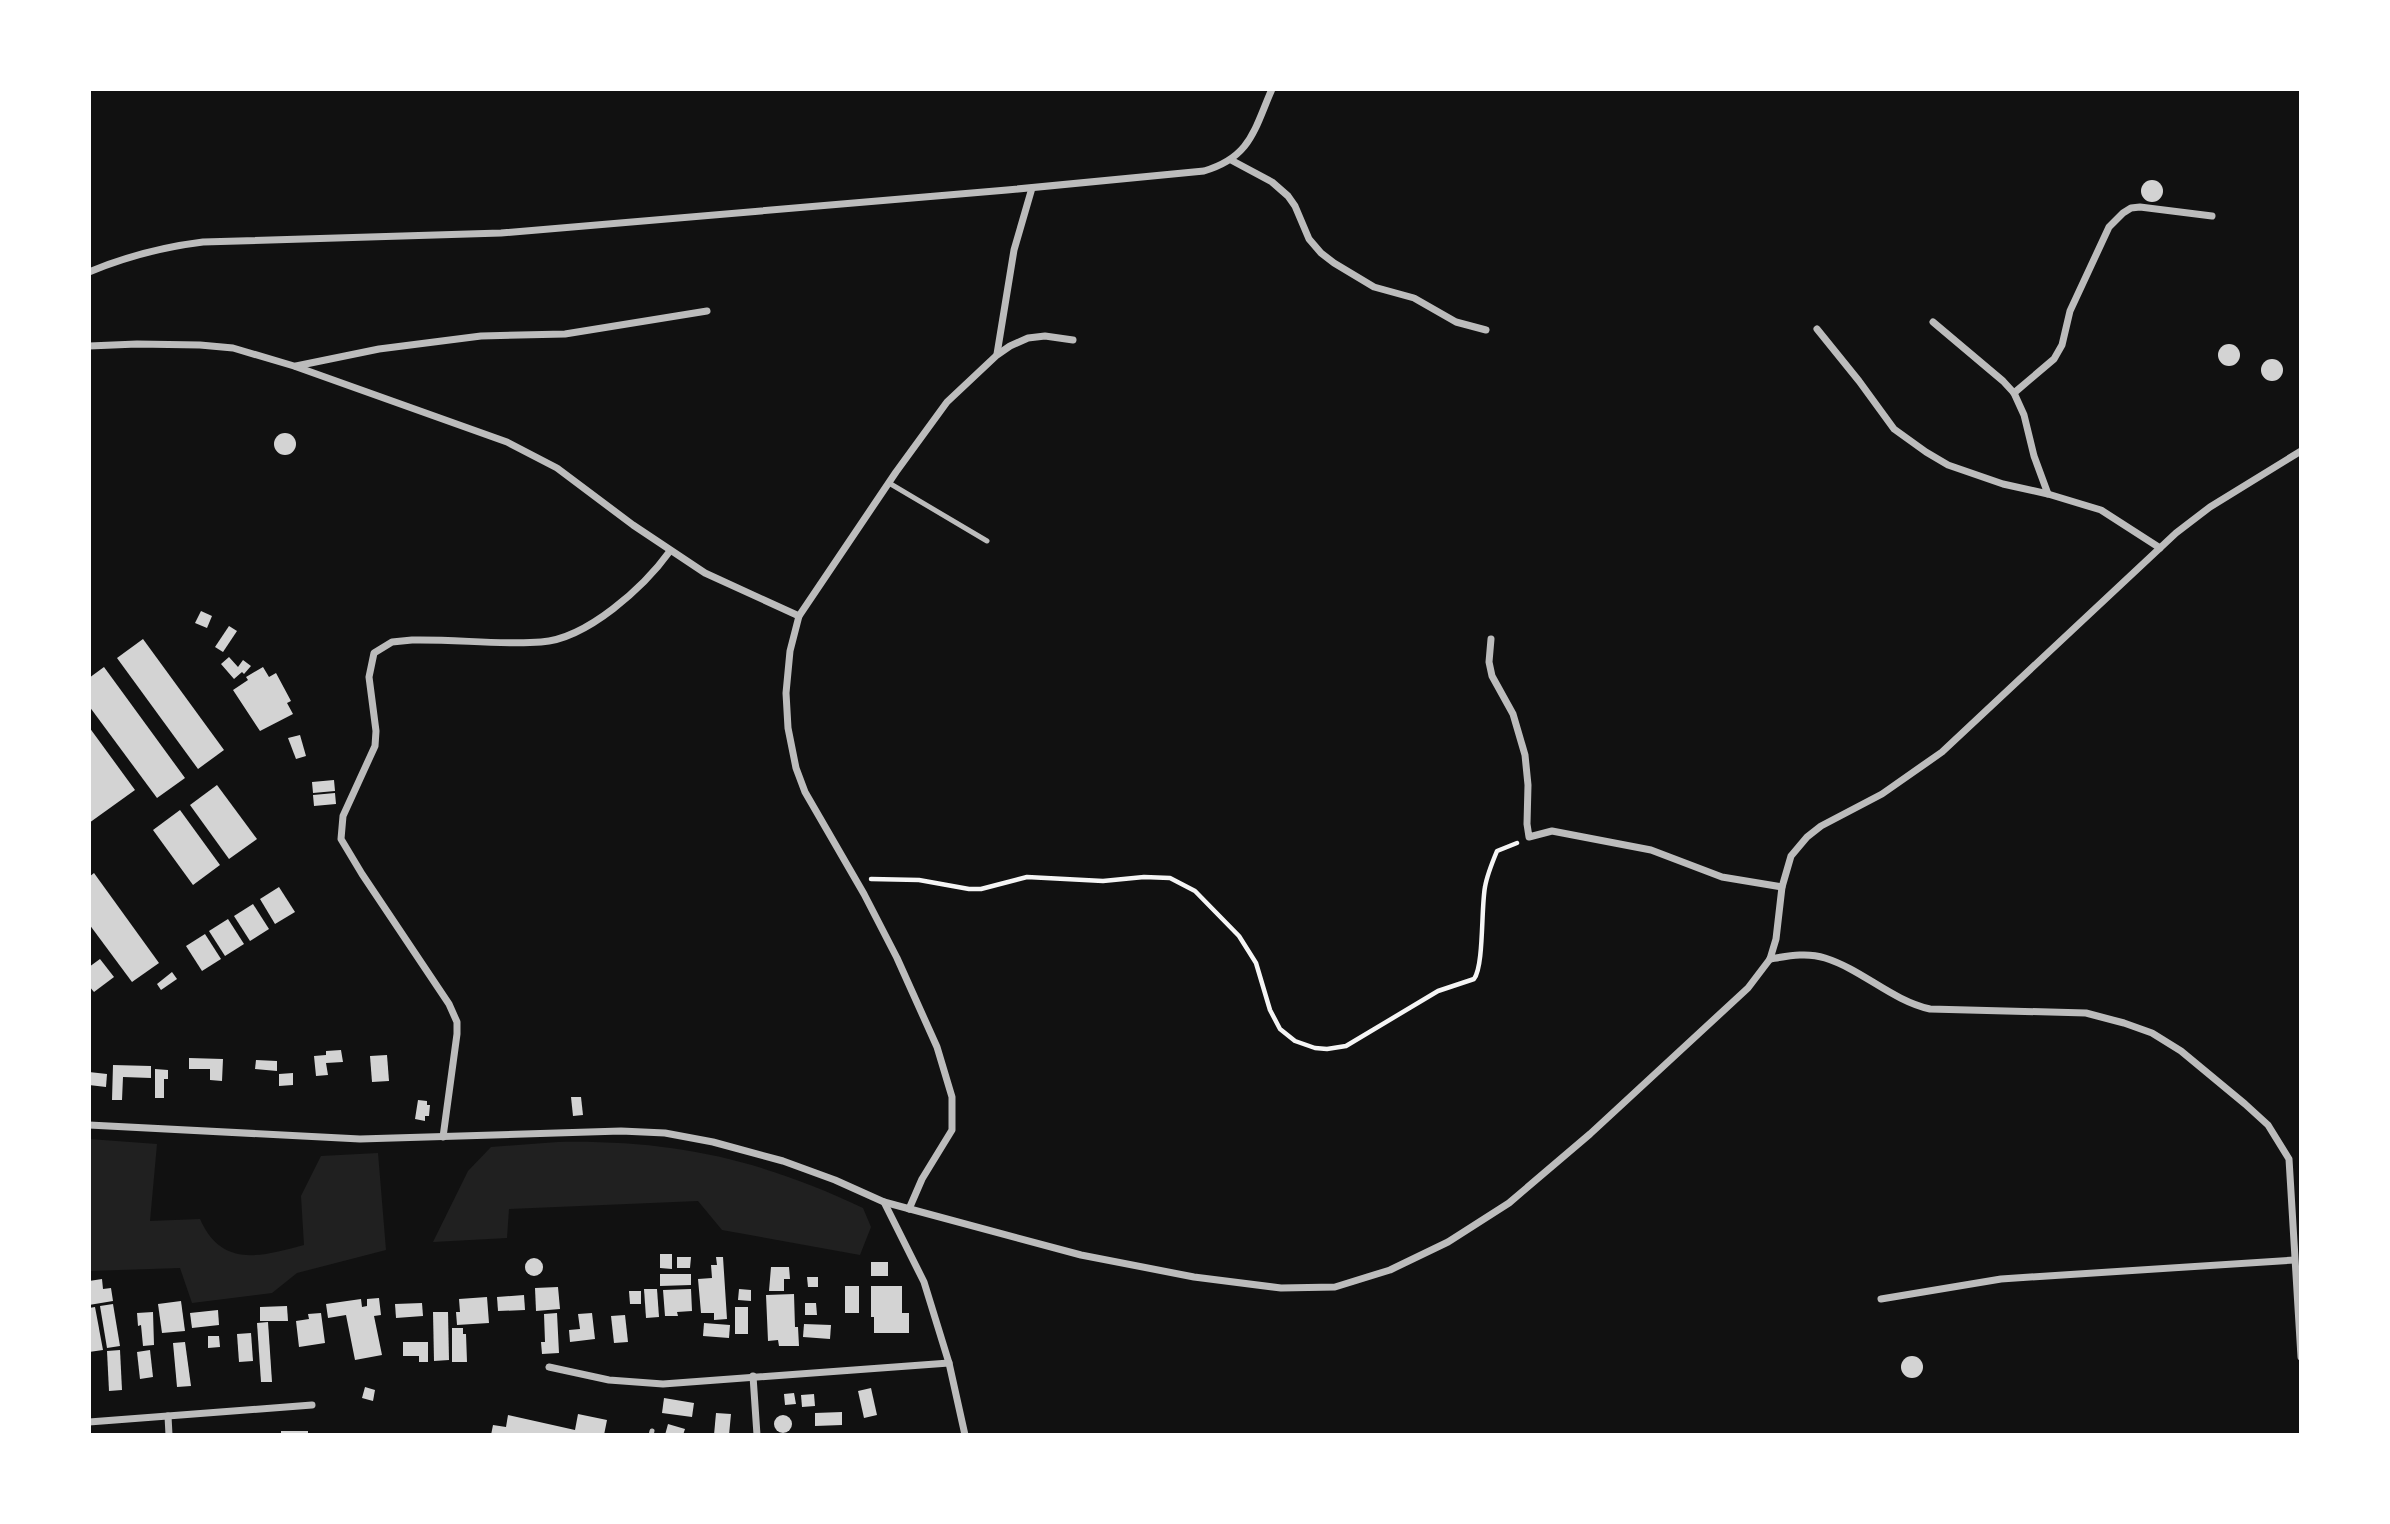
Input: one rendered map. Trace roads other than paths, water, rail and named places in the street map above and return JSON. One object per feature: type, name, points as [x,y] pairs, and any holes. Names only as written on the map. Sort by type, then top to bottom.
[{"type":"street","points":[[89,272],[125,257],[161,247],[203,242],[501,233],[1204,171],[1231,160],[1241,152],[1255,132],[1272,89]]},
{"type":"street","points":[[1231,160],[1272,182],[1288,196],[1296,206],[1310,239],[1321,253],[1334,263],[1374,287],[1414,298],[1456,321],[1486,330]]},
{"type":"street","points":[[997,355],[1014,250],[1031,188]]},
{"type":"street","points":[[2014,393],[2058,354],[2077,295],[2109,228],[2123,213],[2140,207],[2213,216]]},
{"type":"street","points":[[294,366],[391,347],[481,337],[565,334],[707,311]]},
{"type":"street","points":[[1933,322],[2014,393],[2024,415],[2037,467],[2048,494]]},
{"type":"street","points":[[1817,329],[1859,381],[1882,415],[1907,440],[1948,465],[2003,484],[2101,510],[2160,548]]},
{"type":"street","points":[[909,1209],[922,1179],[952,1130],[952,1097],[937,1047],[897,957],[805,792],[791,747],[786,693],[790,651],[799,616],[947,402],[997,355],[1028,338],[1045,336],[1073,340]]},
{"type":"street","points":[[89,346],[200,345],[251,353],[507,442],[557,468],[670,551],[705,573],[799,616]]},
{"type":"street","points":[[89,1125],[332,1139],[597,1131],[665,1133],[713,1142],[783,1161],[884,1202],[1081,1255],[1194,1277],[1281,1288],[1335,1287],[1390,1270],[1448,1242],[1509,1203],[1590,1134],[1731,1005],[1762,972],[1776,939],[1782,887],[1791,856],[1807,837],[1821,826],[1882,794],[1942,752],[2160,548],[2210,507],[2301,451]]},
{"type":"street","points":[[443,1137],[457,1022],[449,1004],[341,839],[343,816],[375,746],[376,731],[369,677],[374,653],[392,642],[412,640],[544,642],[570,634],[598,620],[627,598],[654,573],[670,551]]},
{"type":"street","points":[[1491,639],[1489,662],[1492,676],[1513,714],[1525,755],[1529,837],[1552,831],[1651,850],[1722,877],[1782,887]]},
{"type":"street","points":[[1770,958],[1801,955],[1824,957],[1913,1005],[1930,1009],[2087,1013],[2152,1033],[2181,1051],[2268,1125],[2284,1147],[2291,1175],[2301,1357]]},
{"type":"street","points":[[884,1202],[924,1282],[949,1363],[965,1435]]},
{"type":"street","points":[[1881,1299],[2001,1279],[2294,1260]]},
{"type":"street","points":[[549,1367],[610,1380],[650,1383],[949,1363]]},
{"type":"street","points":[[753,1377],[757,1435]]},
{"type":"street","points":[[89,1422],[312,1405]]},
{"type":"street","points":[[168,1416],[169,1435]]},
{"type":"lane","points":[[889,483],[987,541]]}]
